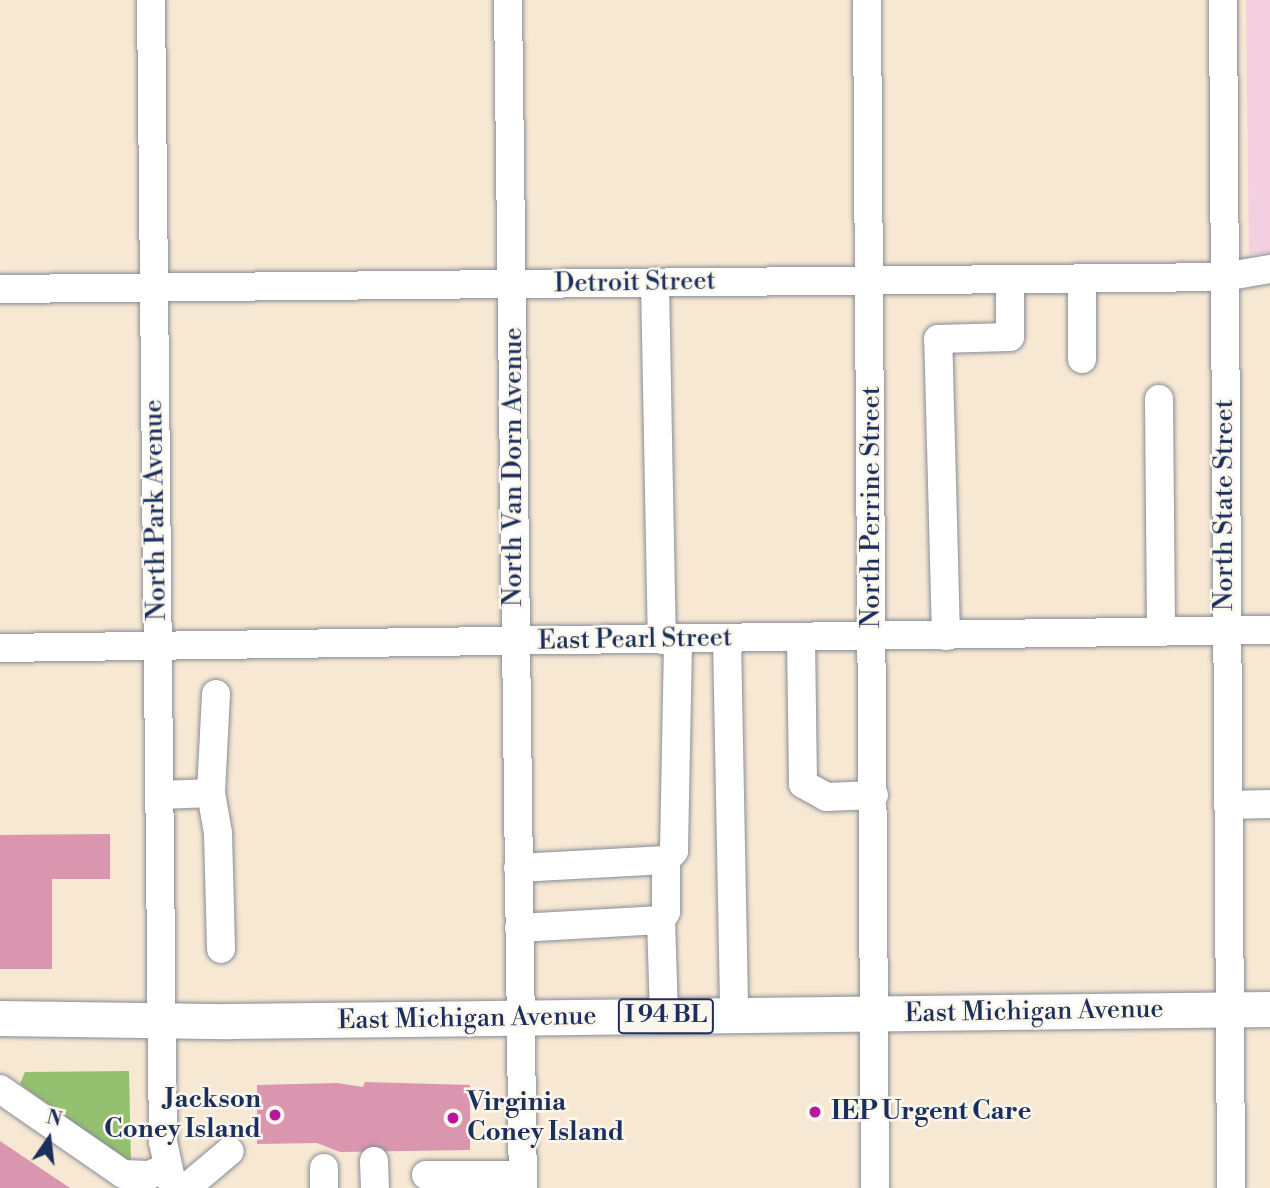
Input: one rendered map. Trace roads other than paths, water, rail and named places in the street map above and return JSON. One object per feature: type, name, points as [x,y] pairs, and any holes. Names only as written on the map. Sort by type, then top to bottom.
[{"type":"main road","name":"East Michigan Avenue","points":[[0,1018],[521,1018],[1270,1009]]},
{"type":"street","name":"North Park Avenue","points":[[151,0],[152,288],[163,1019],[170,1178]]},
{"type":"street","name":"North Van Dorn Avenue","points":[[508,0],[513,285],[514,642],[523,1182]]},
{"type":"street","name":"North Perrine Street","points":[[867,0],[871,281],[875,1188]]},
{"type":"street","name":"North State Street","points":[[1223,0],[1225,631],[1231,1188]]},
{"type":"street","name":"Detroit Street","points":[[0,289],[1224,277],[1270,269]]},
{"type":"street","points":[[1082,278],[1082,359]]},
{"type":"street","points":[[946,636],[939,339],[1010,337],[1010,280]]},
{"type":"street","points":[[655,282],[670,640],[674,851],[666,860],[666,912],[661,920],[664,1016]]},
{"type":"street","points":[[1159,399],[1160,632]]},
{"type":"street","name":"East Pearl Street","points":[[0,648],[1270,631]]},
{"type":"street","points":[[801,638],[803,784],[826,797],[874,795]]},
{"type":"street","points":[[727,639],[734,1015]]},
{"type":"street","points":[[216,694],[211,793],[218,833],[221,949]]},
{"type":"street","points":[[161,794],[211,793]]},
{"type":"street","points":[[1228,805],[1270,804]]},
{"type":"street","points":[[518,868],[666,860]]},
{"type":"street","points":[[519,928],[661,920]]},
{"type":"street","points":[[0,1089],[123,1174],[170,1178]]},
{"type":"street","points":[[186,1188],[230,1151]]},
{"type":"street","points":[[426,1175],[523,1182]]},
{"type":"place","name":"IEP Urgent Care","points":[[815,1112]]},
{"type":"place","name":"Jackson Coney Island","points":[[275,1115]]},
{"type":"place","name":"Virginia Coney Island","points":[[453,1118]]}]
